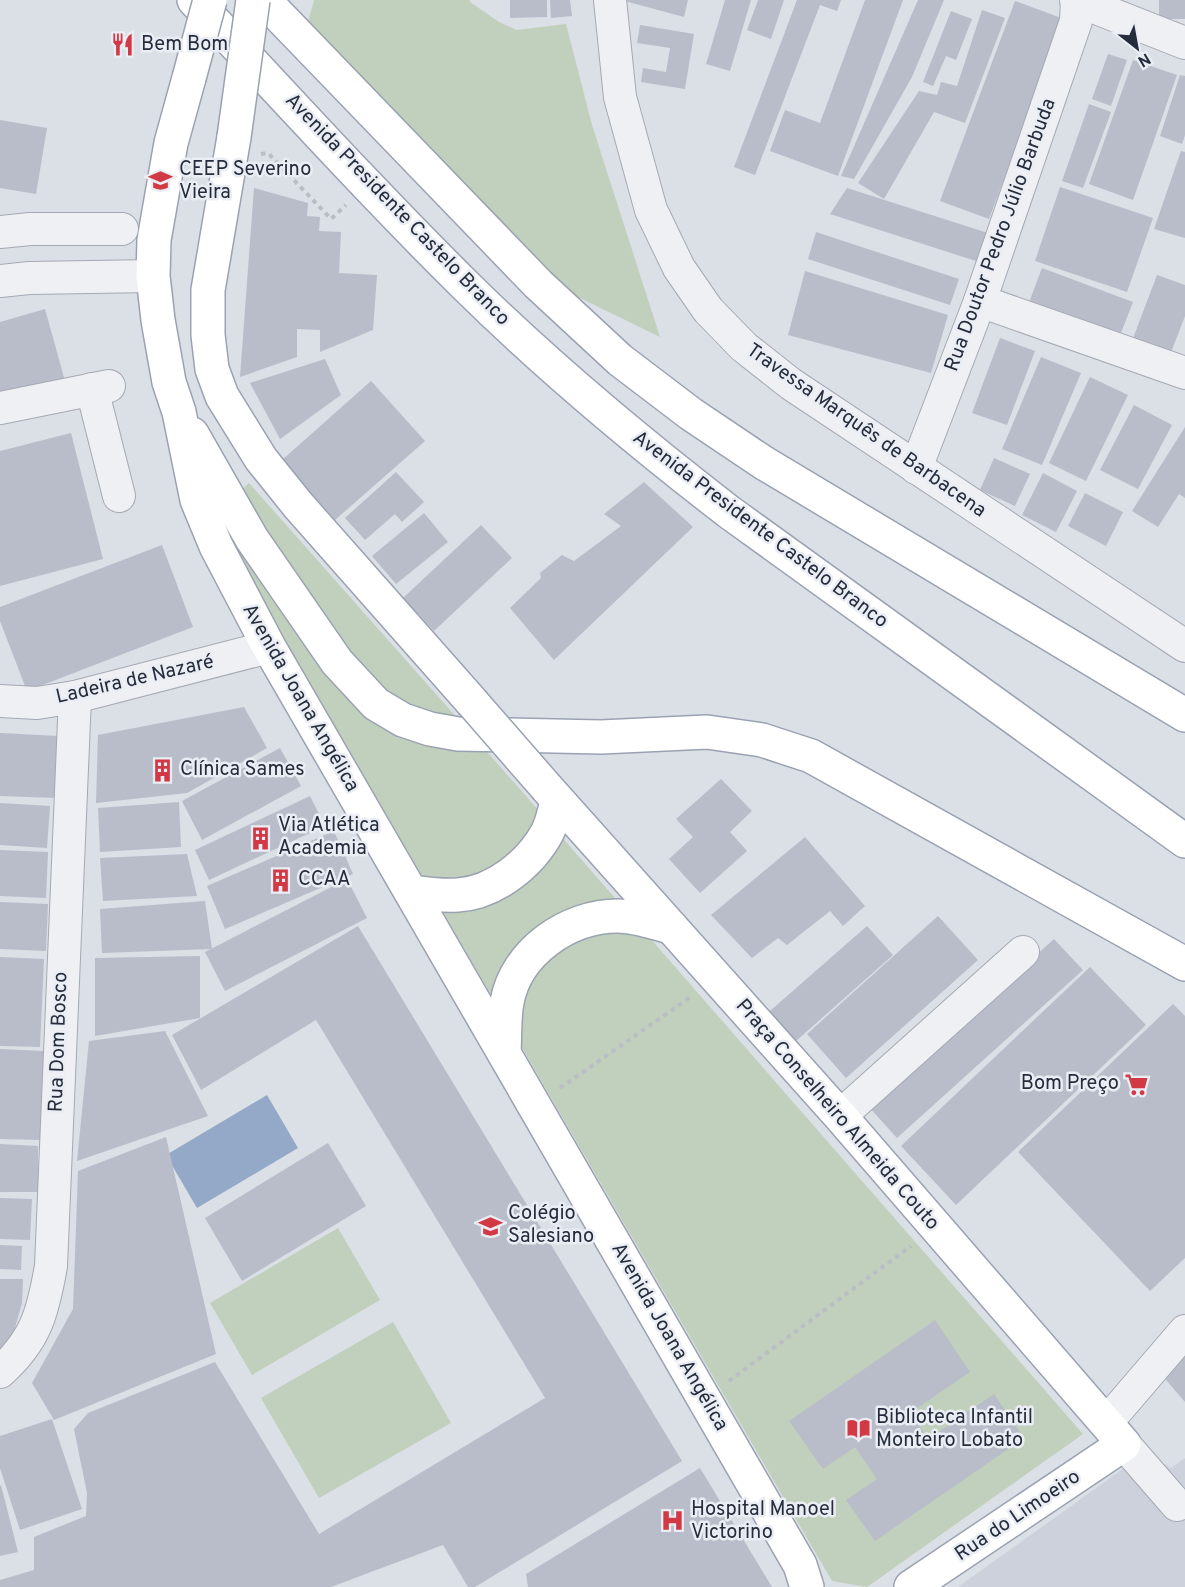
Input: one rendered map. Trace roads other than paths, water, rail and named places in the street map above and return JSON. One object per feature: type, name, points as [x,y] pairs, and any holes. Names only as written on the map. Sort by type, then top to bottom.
[{"type":"main road","name":"Avenida Presidente Castelo Branco","points":[[194,0],[465,284],[590,399],[657,456],[729,512],[1185,841]]},
{"type":"main road","name":"Avenida Joana Angélica","points":[[210,0],[171,143],[154,240],[153,276],[158,320],[170,382],[179,412],[197,500],[216,546],[269,647],[810,1580]]},
{"type":"main road","points":[[253,0],[234,137],[208,290],[208,335],[212,369],[222,396],[261,459],[298,506],[552,795],[548,832],[529,859],[506,877],[480,890],[460,895],[411,892]]},
{"type":"main road","points":[[264,0],[538,284],[620,360],[691,414],[764,463],[1185,715]]},
{"type":"main road","points":[[179,412],[252,539],[337,662],[376,704],[403,720],[430,729],[458,734],[601,737],[707,732],[762,740],[811,756],[1185,964]]},
{"type":"main road","points":[[221,484],[261,459]]},
{"type":"main road","name":"Praça Conselheiro Almeida Couto","points":[[552,795],[840,1116],[1115,1434]]},
{"type":"main road","points":[[504,1052],[507,1001],[517,973],[534,951],[561,931],[591,918],[619,916],[671,927]]},
{"type":"main road","name":"Rua do Limoeiro","points":[[911,1587],[1115,1434]]},
{"type":"street","name":"Travessa Marquês de Barbacena","points":[[610,0],[620,97],[651,210],[679,268],[708,310],[744,347],[791,384],[1185,646]]},
{"type":"street","name":"Rua Doutor Pedro Júlio Barbuda","points":[[916,468],[980,301],[1076,21],[1077,0]]},
{"type":"street","points":[[1077,0],[1185,43]]},
{"type":"street","points":[[0,232],[30,229],[122,229]]},
{"type":"street","points":[[0,281],[41,277],[153,276]]},
{"type":"street","points":[[980,301],[1185,373]]},
{"type":"street","points":[[0,408],[101,388],[119,496]]},
{"type":"street","name":"Ladeira de Nazaré","points":[[0,701],[37,703],[75,697],[269,647]]},
{"type":"street","name":"Rua Dom Bosco","points":[[0,1372],[18,1356],[33,1333],[45,1301],[51,1266],[75,697]]},
{"type":"street","points":[[840,1116],[1023,952]]},
{"type":"street","points":[[1177,1505],[1115,1434],[1185,1331]]},
{"type":"water","points":[[267,1095],[298,1148],[197,1208],[166,1155]]},
{"type":"place","name":"Bem Bom","points":[[123,45]]},
{"type":"place","name":"CEEP Severino Vieira","points":[[161,181]]},
{"type":"place","name":"Clínica Sames","points":[[162,770]]},
{"type":"place","name":"Via Atlética Academia","points":[[260,838]]},
{"type":"place","name":"CCAA","points":[[280,880]]},
{"type":"place","name":"Bom Preço","points":[[1137,1084]]},
{"type":"place","name":"Colégio Salesiano","points":[[490,1226]]},
{"type":"place","name":"Biblioteca Infantil Monteiro Lobato","points":[[858,1429]]},
{"type":"place","name":"Hospital Manoel Victorino","points":[[673,1521]]}]
